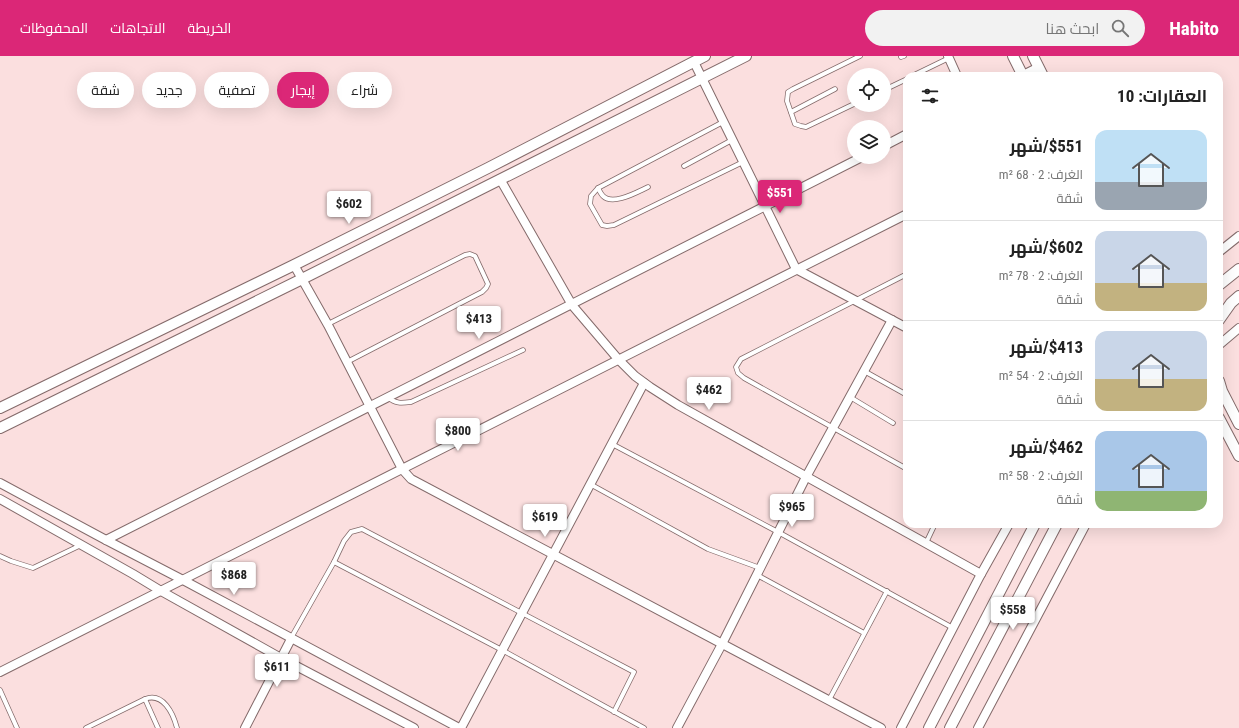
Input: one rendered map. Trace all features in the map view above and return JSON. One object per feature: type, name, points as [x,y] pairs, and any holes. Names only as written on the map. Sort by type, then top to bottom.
[{"type":"street","points":[[0,408],[294,265],[488,168],[705,56]]},
{"type":"street","points":[[0,428],[302,279],[746,56]]},
{"type":"street","points":[[1013,56],[1020,72]]},
{"type":"street","points":[[1033,56],[1041,71]]},
{"type":"street","points":[[948,57],[956,72]]},
{"type":"street","points":[[694,62],[796,270],[903,326]]},
{"type":"street","points":[[891,142],[903,136]]},
{"type":"street","points":[[106,540],[848,164]]},
{"type":"street","points":[[500,179],[572,305],[618,359],[635,376],[678,405],[981,574]]},
{"type":"street","points":[[0,672],[903,216]]},
{"type":"street","points":[[1223,249],[1239,236]]},
{"type":"street","points":[[294,265],[328,324],[346,362],[402,469],[411,479],[881,728]]},
{"type":"street","points":[[1223,282],[1239,269]]},
{"type":"street","points":[[1223,315],[1239,296]]},
{"type":"street","points":[[677,728],[722,644],[806,477],[892,320]]},
{"type":"street","points":[[1223,342],[1239,328]]},
{"type":"street","points":[[0,483],[460,728],[644,383]]},
{"type":"street","points":[[1223,393],[1239,424]]},
{"type":"street","points":[[1223,426],[1239,456]]},
{"type":"street","points":[[0,499],[133,574],[160,591],[281,658],[414,728]]},
{"type":"street","points":[[901,728],[981,574],[1007,528]]},
{"type":"street","points":[[929,728],[1033,528]]},
{"type":"street","points":[[950,728],[1055,528]]},
{"type":"street","points":[[978,728],[1084,528]]},
{"type":"street","points":[[245,728],[291,639]]},
{"type":"lane","points":[[847,107],[806,127],[801,126],[795,124],[787,101],[788,92],[860,56]]},
{"type":"lane","points":[[920,72],[948,57]]},
{"type":"lane","points":[[891,86],[903,80]]},
{"type":"lane","points":[[791,112],[835,89]]},
{"type":"lane","points":[[723,122],[598,188],[591,196],[590,204],[602,225],[614,225],[743,162]]},
{"type":"lane","points":[[684,166],[732,140]]},
{"type":"lane","points":[[598,188],[603,196],[616,200],[648,187]]},
{"type":"lane","points":[[328,324],[465,255],[470,254],[475,256],[488,284],[482,292],[346,362]]},
{"type":"lane","points":[[903,276],[741,360],[736,367],[738,373],[744,378],[903,467]]},
{"type":"lane","points":[[388,397],[397,402],[411,402],[523,350]]},
{"type":"lane","points":[[864,371],[903,393]]},
{"type":"lane","points":[[850,397],[893,423]]},
{"type":"lane","points":[[611,444],[778,532],[953,628]]},
{"type":"lane","points":[[590,484],[708,549],[758,572],[864,633]]},
{"type":"lane","points":[[291,639],[344,541],[352,532],[362,528],[634,672],[614,712]]},
{"type":"lane","points":[[926,543],[933,528]]},
{"type":"lane","points":[[0,556],[11,562],[33,568],[81,545]]},
{"type":"lane","points":[[334,562],[502,650],[644,728]]},
{"type":"lane","points":[[829,700],[886,591]]},
{"type":"lane","points":[[0,690],[17,728]]},
{"type":"lane","points":[[86,728],[144,699],[152,698],[160,699],[163,702],[168,708],[177,728]]},
{"type":"lane","points":[[144,699],[158,728]]}]
